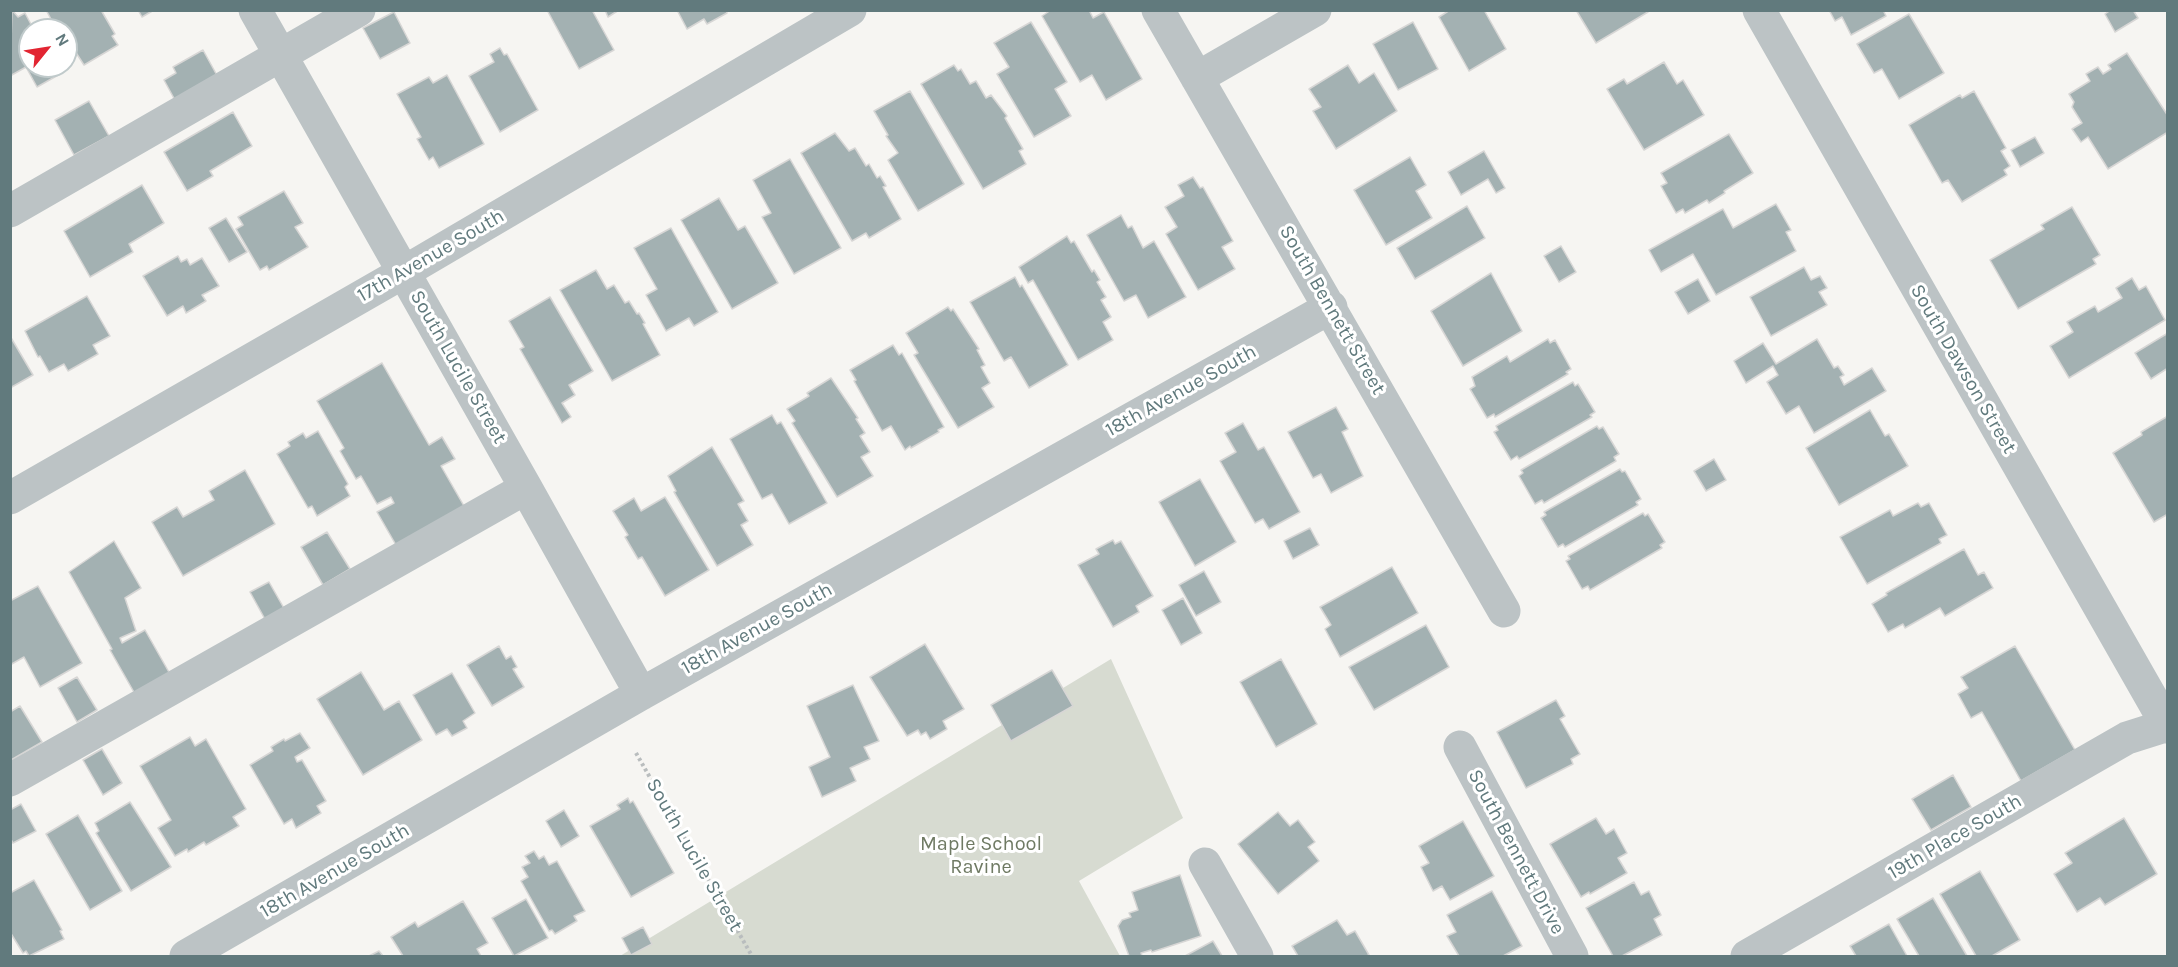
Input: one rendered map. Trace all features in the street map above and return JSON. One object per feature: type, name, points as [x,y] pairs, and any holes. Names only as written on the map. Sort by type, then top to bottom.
[{"type":"street","name":"South Lucile Street","points":[[255,10],[640,694]]},
{"type":"street","points":[[10,211],[359,10]]},
{"type":"street","name":"17th Avenue South","points":[[10,498],[404,272],[850,10]]},
{"type":"street","name":"South Bennett Street","points":[[1158,10],[1504,611]]},
{"type":"street","points":[[1197,78],[1315,10]]},
{"type":"street","name":"South Dawson Street","points":[[1759,10],[2167,725]]},
{"type":"street","name":"18th Avenue South","points":[[186,957],[640,694],[1331,307]]},
{"type":"street","points":[[10,780],[526,488]]},
{"type":"street","name":"19th Place South","points":[[1747,957],[2127,738],[2167,725]]},
{"type":"street","name":"South Bennett Drive","points":[[1460,747],[1572,957]]},
{"type":"street","points":[[1205,864],[1257,957]]},
{"type":"path","name":"South Lucile Street","points":[[636,753],[753,957]]},
{"type":"green space","name":"Maple School Ravine","points":[[1111,659],[1183,818],[1079,881],[1120,956],[620,956]]},
{"type":"building","points":[[12,10],[18,17],[25,13],[28,18],[18,18],[18,72],[10,76]]},
{"type":"building","points":[[46,10],[101,10],[115,34],[112,36],[118,45],[84,65],[78,56],[78,18],[50,18]]},
{"type":"building","points":[[138,10],[154,10],[142,17]]},
{"type":"building","points":[[547,10],[592,10],[614,50],[579,69]]},
{"type":"building","points":[[605,10],[619,10],[608,17]]},
{"type":"building","points":[[677,10],[726,10],[727,13],[707,24],[704,19],[687,29]]},
{"type":"building","points":[[1051,10],[1089,10],[1093,18],[1104,12],[1142,79],[1106,100],[1092,75],[1080,82],[1042,16]]},
{"type":"building","points":[[1450,10],[1484,10],[1506,49],[1469,71],[1439,17]]},
{"type":"building","points":[[1576,10],[1647,10],[1648,12],[1596,43]]},
{"type":"building","points":[[1829,10],[1887,10],[1884,12],[1886,16],[1851,35],[1842,17],[1835,21]]},
{"type":"building","points":[[2111,10],[2133,10],[2138,18],[2115,32],[2105,14]]},
{"type":"building","points":[[394,12],[410,43],[380,59],[363,28]]},
{"type":"building","points":[[1909,14],[1944,73],[1899,99],[1882,69],[1874,73],[1857,44]]},
{"type":"building","points":[[1031,22],[1067,82],[1055,89],[1071,116],[1034,137],[997,74],[1009,67],[994,43]]},
{"type":"building","points":[[1413,22],[1438,69],[1398,90],[1373,44]]},
{"type":"building","points":[[500,48],[504,55],[507,54],[538,110],[500,132],[469,76],[494,62],[490,54]]},
{"type":"building","points":[[203,50],[219,79],[176,102],[164,80],[176,73],[173,67]]},
{"type":"building","points":[[2127,53],[2168,116],[2168,132],[2108,169],[2088,137],[2081,142],[2072,129],[2082,123],[2072,107],[2074,102],[2069,94],[2090,81],[2086,74],[2098,67],[2103,74],[2111,69],[2108,65]]},
{"type":"building","points":[[1664,62],[1677,84],[1683,80],[1704,115],[1644,150],[1607,89],[1624,79],[1627,84]]},
{"type":"building","points":[[954,65],[958,71],[961,69],[970,84],[976,81],[986,98],[991,95],[1007,116],[1005,118],[1023,149],[1019,151],[1026,164],[983,189],[921,84]]},
{"type":"building","points":[[1348,65],[1359,83],[1374,73],[1397,111],[1336,149],[1313,111],[1321,107],[1309,89]]},
{"type":"building","points":[[447,75],[484,144],[439,168],[433,157],[429,160],[417,139],[421,137],[397,94],[429,77],[433,83]]},
{"type":"building","points":[[32,78],[53,78],[37,87]]},
{"type":"building","points":[[910,91],[964,184],[918,211],[888,160],[898,153],[886,136],[888,135],[874,111]]},
{"type":"building","points":[[1974,91],[2006,148],[2001,151],[2010,166],[2004,170],[2007,175],[1962,202],[1948,180],[1942,183],[1909,125],[1960,95],[1962,98]]},
{"type":"building","points":[[89,101],[109,136],[74,155],[55,120]]},
{"type":"building","points":[[233,112],[252,146],[210,171],[213,176],[187,191],[164,152]]},
{"type":"building","points":[[835,133],[849,151],[855,148],[866,166],[869,164],[877,178],[880,176],[886,186],[883,187],[901,219],[869,238],[866,233],[852,241],[801,153]]},
{"type":"building","points":[[1729,134],[1753,173],[1709,203],[1707,200],[1685,213],[1683,209],[1676,213],[1661,186],[1667,183],[1661,173]]},
{"type":"building","points":[[2035,137],[2044,153],[2020,167],[2011,150]]},
{"type":"building","points":[[1484,151],[1505,188],[1496,193],[1488,179],[1461,195],[1448,172]]},
{"type":"building","points":[[1410,157],[1426,185],[1416,191],[1432,218],[1386,245],[1354,190]]},
{"type":"building","points":[[790,159],[841,248],[794,274],[762,217],[771,213],[753,180]]},
{"type":"building","points":[[1193,177],[1200,188],[1203,187],[1233,241],[1222,247],[1235,269],[1198,290],[1166,234],[1177,227],[1165,207],[1184,196],[1178,185]]},
{"type":"building","points":[[142,185],[164,223],[129,244],[133,252],[90,277],[64,231]]},
{"type":"building","points":[[284,191],[303,223],[295,227],[308,247],[269,270],[267,266],[260,270],[236,229],[243,225],[238,217]]},
{"type":"building","points":[[719,198],[738,230],[745,226],[778,283],[732,309],[681,220]]},
{"type":"building","points":[[1776,204],[1791,230],[1786,232],[1796,251],[1716,295],[1693,254],[1661,272],[1649,250],[1723,209],[1733,228]]},
{"type":"building","points":[[1467,206],[1485,238],[1415,279],[1397,248]]},
{"type":"building","points":[[2072,207],[2100,255],[2093,259],[2096,264],[2018,309],[1990,260],[2044,229],[2041,225]]},
{"type":"building","points":[[1121,215],[1128,228],[1132,226],[1143,248],[1154,241],[1186,297],[1148,318],[1136,295],[1124,301],[1087,235]]},
{"type":"building","points":[[226,218],[247,252],[229,262],[209,228]]},
{"type":"building","points":[[671,228],[718,312],[694,326],[689,318],[666,331],[646,295],[657,289],[634,248]]},
{"type":"building","points":[[1067,236],[1071,243],[1074,241],[1092,272],[1094,270],[1100,280],[1097,282],[1106,297],[1101,300],[1111,317],[1103,322],[1113,340],[1078,360],[1033,280],[1028,283],[1019,267]]},
{"type":"building","points":[[1561,246],[1576,272],[1559,282],[1544,256]]},
{"type":"building","points":[[178,256],[181,262],[187,259],[190,265],[202,258],[219,286],[202,295],[206,301],[186,313],[183,306],[167,316],[143,276]]},
{"type":"building","points":[[1804,267],[1811,280],[1820,276],[1827,288],[1819,292],[1827,305],[1771,336],[1750,297]]},
{"type":"building","points":[[596,270],[607,289],[614,285],[625,303],[629,301],[637,314],[639,313],[660,355],[612,381],[560,290]]},
{"type":"building","points":[[1491,273],[1522,331],[1463,366],[1431,311]]},
{"type":"building","points":[[1015,277],[1020,287],[1022,285],[1068,365],[1029,388],[1011,357],[1004,361],[970,302]]},
{"type":"building","points":[[2132,278],[2139,290],[2146,286],[2165,320],[2069,378],[2050,346],[2073,332],[2067,322],[2095,306],[2098,312],[2122,298],[2116,288]]},
{"type":"building","points":[[1698,279],[1710,301],[1688,314],[1675,292]]},
{"type":"building","points":[[87,296],[110,336],[93,345],[98,354],[68,371],[64,364],[49,372],[40,356],[38,357],[25,331]]},
{"type":"building","points":[[550,297],[593,371],[569,385],[575,395],[562,403],[571,417],[562,423],[520,349],[524,347],[509,321]]},
{"type":"building","points":[[948,307],[951,311],[953,309],[979,349],[977,350],[985,365],[981,367],[990,383],[982,388],[994,407],[958,428],[914,355],[918,353],[906,333]]},
{"type":"building","points":[[2168,333],[2168,368],[2151,379],[2135,353]]},
{"type":"building","points":[[10,336],[33,375],[10,388]]},
{"type":"building","points":[[1548,339],[1550,343],[1555,340],[1571,369],[1566,372],[1568,374],[1495,417],[1494,414],[1487,418],[1470,389],[1475,386],[1472,377],[1507,356],[1510,362]]},
{"type":"building","points":[[1817,339],[1834,368],[1838,366],[1844,375],[1840,377],[1844,385],[1872,368],[1886,391],[1814,433],[1799,406],[1786,414],[1767,382],[1778,375],[1773,366],[1746,383],[1734,361],[1763,343],[1776,364]]},
{"type":"building","points":[[893,345],[899,355],[902,353],[944,427],[905,450],[891,426],[882,431],[850,370]]},
{"type":"building","points":[[382,363],[429,445],[442,437],[455,459],[441,466],[468,513],[400,552],[377,512],[394,503],[391,497],[377,504],[361,476],[356,479],[340,451],[344,448],[317,401]]},
{"type":"building","points":[[831,378],[858,418],[856,419],[865,433],[860,436],[870,452],[861,457],[873,476],[837,497],[792,423],[795,421],[787,409],[809,396],[807,393]]},
{"type":"building","points":[[1573,382],[1575,386],[1578,384],[1595,412],[1590,415],[1592,417],[1519,459],[1517,456],[1511,460],[1494,432],[1498,430],[1496,426]]},
{"type":"building","points":[[1336,407],[1348,429],[1342,432],[1363,476],[1331,493],[1321,474],[1313,478],[1288,432]]},
{"type":"building","points":[[1870,410],[1885,436],[1889,434],[1908,466],[1839,505],[1806,448]]},
{"type":"building","points":[[772,415],[777,424],[781,422],[827,503],[789,524],[772,494],[762,499],[730,439]]},
{"type":"building","points":[[2168,416],[2168,514],[2154,522],[2113,453]]},
{"type":"building","points":[[1243,423],[1258,450],[1264,447],[1300,512],[1269,529],[1263,519],[1255,523],[1220,461],[1236,452],[1225,433]]},
{"type":"building","points":[[1597,426],[1599,429],[1603,427],[1619,454],[1614,457],[1616,461],[1544,503],[1542,500],[1535,504],[1519,476],[1523,473],[1521,470]]},
{"type":"building","points":[[318,431],[348,484],[345,487],[350,496],[317,516],[312,506],[308,508],[277,454],[290,446],[288,442],[303,433],[306,438]]},
{"type":"building","points":[[712,447],[744,501],[738,504],[748,521],[741,525],[753,545],[717,566],[674,492],[676,491],[668,476]]},
{"type":"building","points":[[1714,459],[1726,480],[1706,491],[1694,471]]},
{"type":"building","points":[[1620,469],[1622,472],[1625,471],[1641,499],[1636,502],[1638,505],[1565,547],[1563,544],[1558,547],[1541,518],[1546,515],[1544,512]]},
{"type":"building","points":[[245,470],[275,524],[183,576],[152,522],[177,507],[183,517],[214,500],[209,491]]},
{"type":"building","points":[[1200,479],[1236,542],[1195,566],[1159,502]]},
{"type":"building","points":[[665,497],[709,570],[665,596],[642,557],[638,559],[625,537],[628,535],[613,511],[634,498],[641,511]]},
{"type":"building","points":[[1918,503],[1921,507],[1929,503],[1947,535],[1939,539],[1941,543],[1867,584],[1840,537],[1890,510],[1893,516]]},
{"type":"building","points":[[1643,513],[1645,516],[1648,514],[1665,542],[1660,545],[1662,548],[1590,590],[1588,586],[1582,589],[1566,561],[1570,559],[1568,556]]},
{"type":"building","points":[[1310,528],[1319,545],[1293,559],[1284,541]]},
{"type":"building","points":[[327,532],[350,569],[323,585],[301,547]]},
{"type":"building","points":[[1113,540],[1115,544],[1121,541],[1153,596],[1136,606],[1139,612],[1113,627],[1078,565],[1099,554],[1096,549]]},
{"type":"building","points":[[114,541],[141,588],[125,598],[136,631],[120,638],[122,643],[145,630],[170,674],[135,694],[69,572]]},
{"type":"building","points":[[1964,549],[1978,575],[1984,572],[1993,588],[1945,616],[1940,608],[1905,628],[1903,624],[1888,632],[1872,604],[1887,595],[1886,593]]},
{"type":"building","points":[[1392,567],[1418,613],[1340,657],[1325,629],[1331,625],[1320,607]]},
{"type":"building","points":[[1204,571],[1221,602],[1196,616],[1179,585]]},
{"type":"building","points":[[269,582],[285,610],[266,621],[250,592]]},
{"type":"building","points":[[38,586],[82,663],[40,687],[24,657],[10,665],[10,601]]},
{"type":"building","points":[[1183,598],[1202,633],[1181,645],[1162,610]]},
{"type":"building","points":[[1426,625],[1449,667],[1374,710],[1349,667]]},
{"type":"building","points":[[925,644],[964,709],[943,721],[947,729],[930,739],[926,732],[921,735],[918,730],[907,736],[870,677]]},
{"type":"building","points":[[499,646],[506,659],[511,656],[517,667],[513,669],[524,687],[492,706],[467,665]]},
{"type":"building","points":[[2015,646],[2075,750],[2021,781],[1982,712],[1971,718],[1958,694],[1968,688],[1961,677]]},
{"type":"building","points":[[1281,659],[1317,724],[1276,747],[1240,682]]},
{"type":"building","points":[[1052,670],[1073,706],[1011,741],[991,705]]},
{"type":"building","points":[[361,672],[384,710],[399,701],[422,740],[363,775],[317,699]]},
{"type":"building","points":[[452,673],[475,713],[463,721],[467,728],[452,736],[447,729],[436,735],[413,695]]},
{"type":"building","points":[[77,677],[97,710],[77,722],[58,688]]},
{"type":"building","points":[[853,685],[879,741],[864,747],[870,759],[850,768],[856,781],[822,797],[809,767],[830,757],[807,706]]},
{"type":"building","points":[[1556,700],[1565,716],[1560,719],[1580,754],[1571,759],[1573,764],[1526,788],[1497,732]]},
{"type":"building","points":[[20,706],[42,742],[11,760],[10,712]]},
{"type":"building","points":[[300,733],[310,748],[295,757],[297,762],[302,760],[326,801],[317,806],[321,813],[296,828],[292,819],[284,824],[250,765],[273,751],[271,747]]},
{"type":"building","points":[[190,737],[195,746],[206,739],[246,809],[233,817],[239,826],[206,845],[204,842],[188,852],[187,849],[175,856],[158,828],[171,820],[140,766]]},
{"type":"building","points":[[102,749],[122,783],[103,795],[83,760]]},
{"type":"building","points":[[1953,775],[1971,807],[1931,830],[1912,799]]},
{"type":"building","points":[[628,798],[630,803],[633,801],[674,873],[631,897],[590,826],[620,809],[617,805]]},
{"type":"building","points":[[130,802],[171,867],[131,891],[96,833],[99,831],[95,823]]},
{"type":"building","points":[[21,804],[36,831],[13,843],[10,838],[10,810]]},
{"type":"building","points":[[564,810],[579,836],[561,847],[546,821]]},
{"type":"building","points":[[1278,812],[1290,826],[1298,820],[1315,842],[1308,847],[1319,861],[1278,894],[1238,844]]},
{"type":"building","points":[[78,815],[122,891],[90,910],[46,834]]},
{"type":"building","points":[[1596,818],[1606,834],[1614,829],[1627,853],[1618,858],[1627,873],[1581,897],[1550,844]]},
{"type":"building","points":[[2124,818],[2157,874],[2105,905],[2100,898],[2077,912],[2054,874],[2072,863],[2065,853]]},
{"type":"building","points":[[1463,821],[1494,876],[1450,900],[1442,886],[1433,891],[1421,867],[1429,863],[1419,846]]},
{"type":"building","points":[[534,851],[539,859],[544,856],[549,865],[557,861],[585,911],[574,916],[577,921],[555,934],[552,930],[549,931],[521,881],[528,877],[522,867],[530,863],[525,856]]},
{"type":"building","points":[[1980,871],[2020,940],[1992,956],[1976,956],[1940,894]]},
{"type":"building","points":[[1180,875],[1201,936],[1152,952],[1151,950],[1141,953],[1142,956],[1129,956],[1118,926],[1122,920],[1131,917],[1129,913],[1138,910],[1132,892]]},
{"type":"building","points":[[34,880],[62,930],[60,931],[64,939],[29,956],[26,951],[23,953],[10,932],[10,893]]},
{"type":"building","points":[[1634,882],[1641,895],[1649,891],[1661,915],[1654,919],[1662,935],[1622,956],[1613,956],[1586,908]]},
{"type":"building","points":[[1492,891],[1522,946],[1503,956],[1459,956],[1447,936],[1456,932],[1447,915]]},
{"type":"building","points":[[1933,898],[1967,956],[1919,956],[1897,919]]},
{"type":"building","points":[[526,899],[548,938],[514,956],[492,918]]},
{"type":"building","points":[[463,901],[488,943],[477,949],[481,956],[403,956],[391,937],[415,922],[418,927]]},
{"type":"building","points":[[1337,920],[1347,935],[1355,931],[1369,955],[1298,956],[1292,946]]},
{"type":"building","points":[[1889,924],[1907,956],[1856,956],[1850,946]]},
{"type":"building","points":[[643,927],[652,944],[631,955],[622,938]]},
{"type":"building","points":[[1213,941],[1222,956],[1185,956]]},
{"type":"building","points":[[379,951],[383,956],[369,956]]}]
